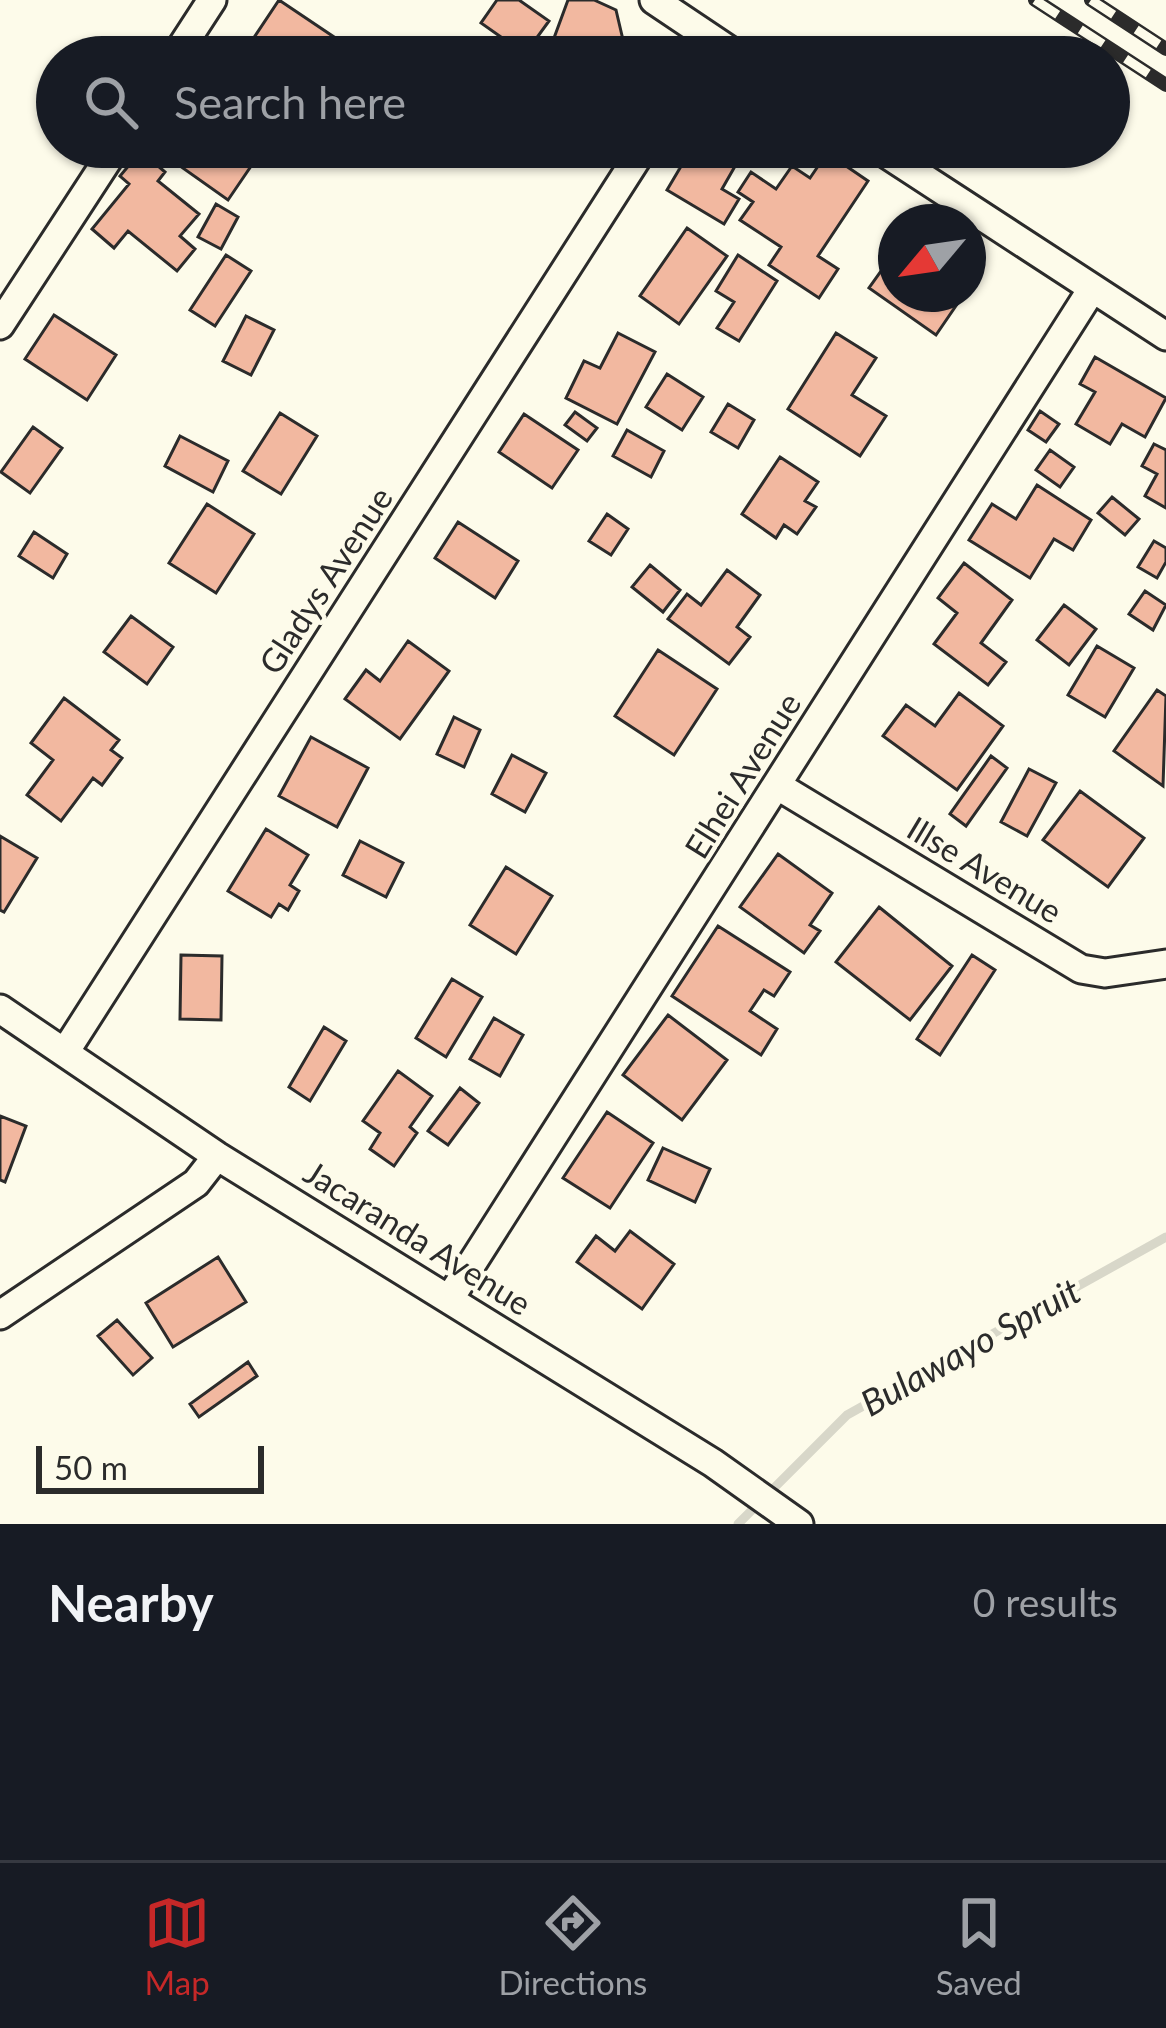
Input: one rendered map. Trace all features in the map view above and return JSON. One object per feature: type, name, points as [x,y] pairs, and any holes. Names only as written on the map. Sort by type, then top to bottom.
[{"type":"street","points":[[189,36],[212,0]]},
{"type":"street","points":[[654,0],[694,36]]},
{"type":"street","points":[[0,325],[102,168]]},
{"type":"street","name":"Gladys Avenue","points":[[65,1052],[631,168]]},
{"type":"street","points":[[908,168],[1166,336]]},
{"type":"street","name":"Elhei Avenue","points":[[450,1298],[1092,289]]},
{"type":"street","name":"Illse Avenue","points":[[778,786],[1082,969],[1105,973],[1166,964]]},
{"type":"street","name":"Jacaranda Avenue","points":[[0,1010],[217,1156],[713,1463],[798,1523]]},
{"type":"street","points":[[0,1315],[196,1183],[217,1156]]},
{"type":"building","points":[[279,0],[333,36],[255,36]]},
{"type":"building","points":[[497,0],[519,0],[549,21],[538,36],[499,36],[481,23]]},
{"type":"building","points":[[568,0],[594,0],[616,10],[622,36],[555,36]]},
{"type":"building","points":[[127,168],[160,168],[165,172],[158,181],[199,214],[180,236],[195,249],[177,271],[128,231],[114,248],[92,229],[129,184],[120,176]]},
{"type":"building","points":[[183,168],[250,168],[228,200]]},
{"type":"building","points":[[680,168],[734,168],[722,189],[739,199],[724,224],[667,190]]},
{"type":"building","points":[[791,168],[810,178],[817,168],[849,168],[868,181],[818,256],[838,269],[819,298],[769,265],[781,247],[740,220],[753,202],[738,192],[751,172],[776,189]]},
{"type":"building","points":[[216,204],[238,217],[221,249],[198,237]]},
{"type":"building","points":[[687,228],[727,256],[679,324],[640,296]]},
{"type":"building","points":[[226,255],[251,271],[215,326],[190,310]]},
{"type":"building","points":[[738,255],[777,281],[739,341],[717,328],[734,302],[716,291]]},
{"type":"building","points":[[903,312],[952,312],[936,335]]},
{"type":"building","points":[[54,315],[116,355],[87,400],[25,359]]},
{"type":"building","points":[[246,316],[274,330],[251,375],[223,361]]},
{"type":"building","points":[[618,333],[655,352],[617,424],[566,398],[584,361],[600,368]]},
{"type":"building","points":[[836,333],[876,358],[852,395],[886,416],[860,456],[788,409]]},
{"type":"building","points":[[1095,357],[1166,398],[1145,437],[1122,424],[1110,444],[1076,424],[1095,392],[1080,384]]},
{"type":"building","points":[[667,374],[703,397],[682,430],[646,407]]},
{"type":"building","points":[[728,404],[754,420],[738,448],[711,432]]},
{"type":"building","points":[[1040,411],[1059,424],[1046,442],[1028,430]]},
{"type":"building","points":[[575,412],[597,428],[587,441],[565,425]]},
{"type":"building","points":[[280,413],[317,436],[281,494],[243,471]]},
{"type":"building","points":[[524,414],[578,450],[552,488],[499,452]]},
{"type":"building","points":[[33,427],[62,448],[30,493],[1,472]]},
{"type":"building","points":[[627,430],[664,451],[651,477],[613,456]]},
{"type":"building","points":[[180,436],[228,461],[213,492],[165,466]]},
{"type":"building","points":[[1154,444],[1166,450],[1166,508],[1145,496],[1157,474],[1142,466]]},
{"type":"building","points":[[1050,450],[1074,467],[1060,487],[1036,470]]},
{"type":"building","points":[[780,457],[818,482],[805,501],[816,507],[797,534],[784,525],[776,538],[742,514]]},
{"type":"building","points":[[1037,485],[1091,520],[1073,550],[1054,539],[1030,578],[969,540],[992,504],[1016,519]]},
{"type":"building","points":[[1112,497],[1139,519],[1125,535],[1098,513]]},
{"type":"building","points":[[207,504],[254,534],[216,593],[169,563]]},
{"type":"building","points":[[607,514],[628,529],[611,555],[589,541]]},
{"type":"building","points":[[458,522],[518,561],[495,598],[435,558]]},
{"type":"building","points":[[34,532],[67,554],[53,578],[19,556]]},
{"type":"building","points":[[1154,541],[1166,548],[1166,562],[1157,578],[1138,567]]},
{"type":"building","points":[[964,563],[1012,600],[981,643],[1006,662],[988,685],[934,644],[957,613],[938,598]]},
{"type":"building","points":[[650,565],[680,590],[663,612],[632,587]]},
{"type":"building","points":[[727,570],[760,595],[737,627],[750,637],[729,664],[668,619],[687,594],[701,605]]},
{"type":"building","points":[[1145,591],[1166,605],[1153,630],[1129,614]]},
{"type":"building","points":[[1064,605],[1096,629],[1069,665],[1037,640]]},
{"type":"building","points":[[131,616],[173,647],[147,684],[104,652]]},
{"type":"building","points":[[408,641],[449,671],[400,739],[345,699],[366,670],[380,681]]},
{"type":"building","points":[[1097,646],[1134,668],[1105,717],[1068,695]]},
{"type":"building","points":[[658,650],[717,689],[674,755],[615,716]]},
{"type":"building","points":[[1157,690],[1166,696],[1163,786],[1114,751]]},
{"type":"building","points":[[959,693],[1003,726],[957,790],[883,736],[906,705],[935,726]]},
{"type":"building","points":[[64,698],[119,740],[111,750],[122,758],[102,785],[93,778],[61,821],[27,795],[53,760],[31,743]]},
{"type":"building","points":[[454,717],[480,730],[464,767],[437,754]]},
{"type":"building","points":[[311,737],[368,768],[337,827],[279,796]]},
{"type":"building","points":[[512,755],[546,773],[525,812],[492,794]]},
{"type":"building","points":[[991,756],[1007,768],[966,826],[950,814]]},
{"type":"building","points":[[1029,769],[1056,783],[1027,836],[1001,822]]},
{"type":"building","points":[[1080,791],[1144,838],[1108,887],[1043,840]]},
{"type":"building","points":[[266,829],[308,855],[290,885],[299,891],[288,910],[279,904],[271,917],[228,891]]},
{"type":"building","points":[[0,836],[37,858],[4,912],[0,910]]},
{"type":"building","points":[[360,841],[403,863],[386,897],[343,875]]},
{"type":"building","points":[[778,854],[832,893],[810,925],[820,931],[804,953],[740,907]]},
{"type":"building","points":[[506,867],[552,896],[516,954],[470,925]]},
{"type":"building","points":[[879,907],[952,966],[910,1020],[836,962]]},
{"type":"building","points":[[718,926],[790,972],[774,996],[764,990],[750,1011],[777,1029],[761,1055],[672,996]]},
{"type":"building","points":[[181,955],[222,956],[221,1020],[180,1019]]},
{"type":"building","points":[[972,955],[995,970],[940,1055],[917,1039]]},
{"type":"building","points":[[452,979],[482,997],[446,1057],[416,1038]]},
{"type":"building","points":[[668,1015],[727,1060],[682,1120],[623,1075]]},
{"type":"building","points":[[494,1018],[523,1035],[500,1076],[470,1059]]},
{"type":"building","points":[[324,1027],[346,1041],[310,1101],[289,1087]]},
{"type":"building","points":[[398,1071],[432,1096],[410,1127],[417,1133],[394,1166],[370,1149],[380,1133],[363,1121]]},
{"type":"building","points":[[460,1088],[479,1103],[448,1145],[428,1131]]},
{"type":"building","points":[[607,1112],[653,1143],[610,1208],[563,1178]]},
{"type":"building","points":[[0,1116],[26,1126],[5,1182],[0,1180]]},
{"type":"building","points":[[663,1148],[710,1169],[695,1202],[648,1180]]},
{"type":"building","points":[[630,1231],[674,1264],[642,1309],[577,1262],[596,1236],[615,1251]]},
{"type":"building","points":[[218,1257],[246,1302],[173,1347],[146,1303]]},
{"type":"building","points":[[117,1320],[152,1358],[133,1375],[98,1336]]},
{"type":"building","points":[[248,1362],[257,1376],[199,1417],[190,1404]]},
{"type":"waterway","name":"Bulawayo Spruit","points":[[738,1524],[847,1415],[1166,1237]]},
{"type":"railway","points":[[1035,0],[1090,36]]},
{"type":"railway","points":[[1091,0],[1166,49]]},
{"type":"railway","points":[[1130,62],[1166,85]]}]
